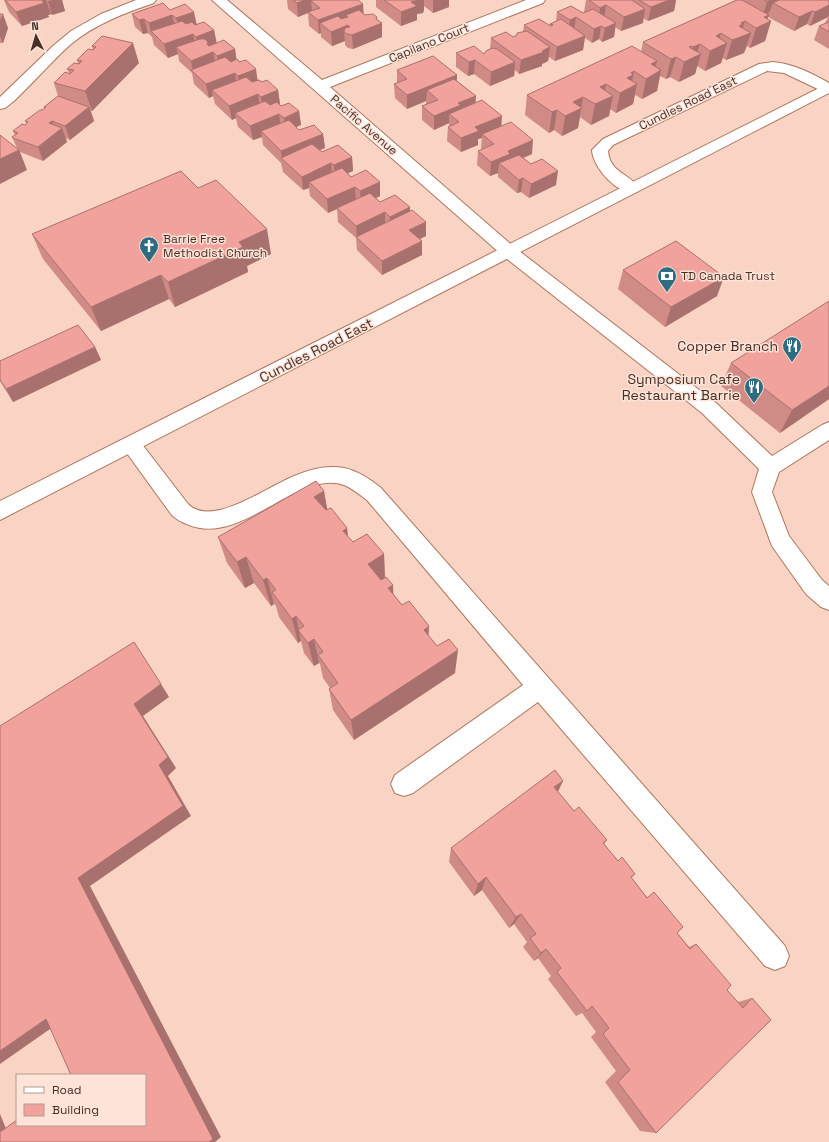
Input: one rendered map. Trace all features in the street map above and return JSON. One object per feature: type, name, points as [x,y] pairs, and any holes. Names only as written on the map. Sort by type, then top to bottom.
[{"type":"street","points":[[0,105],[68,40],[99,21],[130,6],[149,0]]},
{"type":"street","name":"Pacific Avenue","points":[[219,0],[320,86],[508,251],[709,408],[770,467]]},
{"type":"street","name":"Capilano Court","points":[[320,86],[538,0]]},
{"type":"street","name":"Cundles Road East","points":[[631,188],[610,172],[601,162],[600,150],[608,142],[764,67],[782,67],[791,69],[828,87]]},
{"type":"street","name":"Cundles Road East","points":[[0,511],[828,87]]},
{"type":"street","points":[[829,430],[770,467],[762,492],[780,540],[814,587],[829,600]]},
{"type":"street","points":[[131,445],[184,514],[199,520],[216,521],[234,516],[291,485],[309,478],[328,474],[343,476],[360,483],[374,494],[775,956]]},
{"type":"street","points":[[404,784],[540,687]]},
{"type":"building","points":[[5,0],[46,0],[42,1],[44,3],[16,12]]},
{"type":"building","points":[[293,0],[305,0],[297,3]]},
{"type":"building","points":[[358,0],[363,4],[318,20],[308,12],[320,8],[311,1]]},
{"type":"building","points":[[384,0],[419,0],[411,2],[417,6],[401,12]]},
{"type":"building","points":[[589,0],[632,0],[645,9],[624,17],[606,5],[600,8]]},
{"type":"building","points":[[639,0],[669,0],[651,7]]},
{"type":"building","points":[[737,0],[742,0],[769,15],[764,17],[771,21],[756,28],[745,21],[739,26],[751,33],[732,40],[721,33],[716,36],[727,43],[710,51],[700,44],[693,47],[691,46],[689,47],[701,54],[684,62],[676,57],[671,59],[643,42]]},
{"type":"building","points":[[779,0],[829,0],[829,5],[815,12],[812,11],[799,17],[773,3]]},
{"type":"building","points":[[163,3],[170,10],[185,4],[194,12],[176,18],[172,15],[149,23],[144,19],[139,20],[132,14]]},
{"type":"building","points":[[571,6],[583,13],[593,9],[616,23],[605,28],[601,26],[594,29],[576,17],[570,20],[557,12]]},
{"type":"building","points":[[359,10],[365,15],[373,14],[377,17],[376,19],[382,23],[352,35],[344,32],[345,28],[350,27],[348,25],[331,32],[320,23],[338,16],[341,19],[348,17],[346,15]]},
{"type":"building","points":[[0,14],[3,14],[0,22]]},
{"type":"building","points":[[539,19],[551,26],[553,25],[550,24],[561,19],[585,36],[557,47],[524,25]]},
{"type":"building","points":[[182,21],[186,24],[192,22],[195,25],[204,22],[214,30],[196,37],[193,34],[164,44],[151,31]]},
{"type":"building","points":[[829,22],[829,32],[819,26]]},
{"type":"building","points":[[527,31],[550,47],[542,51],[544,52],[521,60],[491,38],[506,32],[513,37],[517,35],[517,33]]},
{"type":"building","points":[[102,36],[133,43],[85,91],[54,83],[65,72],[70,74],[74,70],[67,69],[74,63],[79,64],[82,61],[77,60],[88,49],[93,50],[96,47],[92,46]]},
{"type":"building","points":[[200,39],[205,39],[209,46],[224,40],[235,49],[217,56],[213,52],[191,61],[176,47]]},
{"type":"building","points":[[474,46],[484,54],[492,48],[497,49],[515,62],[491,72],[475,60],[469,62],[456,53]]},
{"type":"building","points":[[632,46],[657,61],[651,64],[661,70],[646,79],[634,71],[631,73],[633,75],[627,78],[637,84],[620,93],[606,84],[600,87],[613,96],[595,104],[583,97],[573,102],[582,108],[565,116],[557,110],[552,112],[527,95]]},
{"type":"building","points":[[433,56],[457,75],[407,95],[394,84],[407,79],[397,70]]},
{"type":"building","points":[[225,57],[231,62],[237,59],[239,62],[246,60],[256,69],[238,76],[235,73],[206,84],[191,70]]},
{"type":"building","points":[[246,77],[252,82],[259,80],[262,82],[267,80],[278,90],[261,97],[258,94],[229,106],[212,90]]},
{"type":"building","points":[[454,79],[476,96],[458,103],[461,105],[434,116],[422,106],[438,100],[427,90]]},
{"type":"building","points":[[58,96],[89,107],[65,126],[52,121],[49,123],[62,128],[38,147],[12,137],[18,133],[13,131],[22,124],[25,125],[28,122],[25,121],[46,107],[44,107]]},
{"type":"building","points":[[482,100],[502,116],[475,127],[479,131],[461,138],[448,127],[459,122],[449,114]]},
{"type":"building","points":[[265,101],[270,105],[277,102],[281,106],[289,103],[299,111],[284,118],[279,114],[250,126],[235,113]]},
{"type":"building","points":[[289,120],[299,130],[314,125],[323,134],[281,151],[261,131]]},
{"type":"building","points":[[511,122],[533,140],[508,151],[510,154],[491,162],[478,151],[494,144],[482,134]]},
{"type":"building","points":[[0,135],[19,150],[0,159]]},
{"type":"building","points":[[312,144],[322,152],[338,145],[352,157],[334,165],[331,163],[302,177],[281,158]]},
{"type":"building","points":[[519,155],[531,164],[542,159],[558,171],[531,184],[523,178],[519,180],[499,163]]},
{"type":"building","points":[[342,168],[351,177],[366,170],[380,182],[360,191],[355,187],[327,199],[309,182]]},
{"type":"building","name":"Barrie Free Methodist Church","points":[[181,171],[198,188],[216,180],[267,229],[239,242],[243,247],[168,282],[161,275],[91,307],[32,234]]},
{"type":"building","points":[[370,193],[380,202],[395,195],[410,207],[390,217],[385,212],[356,226],[337,208]]},
{"type":"building","points":[[412,210],[426,222],[409,230],[422,241],[382,261],[356,237]]},
{"type":"building","points":[[676,241],[724,277],[671,307],[623,270]]},
{"type":"building","points":[[829,301],[829,386],[792,410],[731,363]]},
{"type":"building","points":[[78,325],[95,347],[6,389],[0,380],[0,361]]},
{"type":"building","points":[[316,481],[324,491],[314,497],[326,510],[331,508],[347,528],[343,531],[353,542],[367,534],[384,554],[368,564],[381,580],[386,577],[393,585],[388,588],[402,605],[409,601],[429,626],[424,630],[437,646],[449,639],[458,650],[351,720],[329,689],[338,683],[318,655],[323,652],[314,639],[308,643],[298,630],[304,626],[296,616],[292,619],[272,592],[276,590],[267,578],[263,580],[246,557],[237,562],[218,537]]},
{"type":"building","points":[[134,642],[161,684],[134,704],[168,757],[159,765],[183,806],[78,878],[213,1139],[209,1142],[0,1142],[0,1132],[16,1121],[16,1126],[146,1126],[146,1074],[71,1074],[46,1019],[0,1051],[0,726]]},
{"type":"building","points":[[555,770],[563,781],[554,787],[574,811],[579,807],[607,840],[603,843],[618,861],[622,857],[635,874],[631,877],[647,898],[654,892],[683,927],[677,933],[690,949],[696,944],[731,985],[727,990],[743,1008],[752,998],[771,1020],[656,1133],[618,1082],[630,1070],[603,1034],[609,1028],[592,1006],[587,1011],[557,972],[561,968],[546,949],[541,953],[530,938],[536,934],[521,914],[516,917],[486,877],[478,884],[451,848]]},
{"type":"place","name":"Barrie Free Methodist Church","points":[[149,263]]},
{"type":"place","name":"TD Canada Trust","points":[[667,293]]},
{"type":"place","name":"Copper Branch","points":[[792,363]]},
{"type":"place","name":"Symposium Cafe Restaurant Barrie","points":[[754,404]]}]
